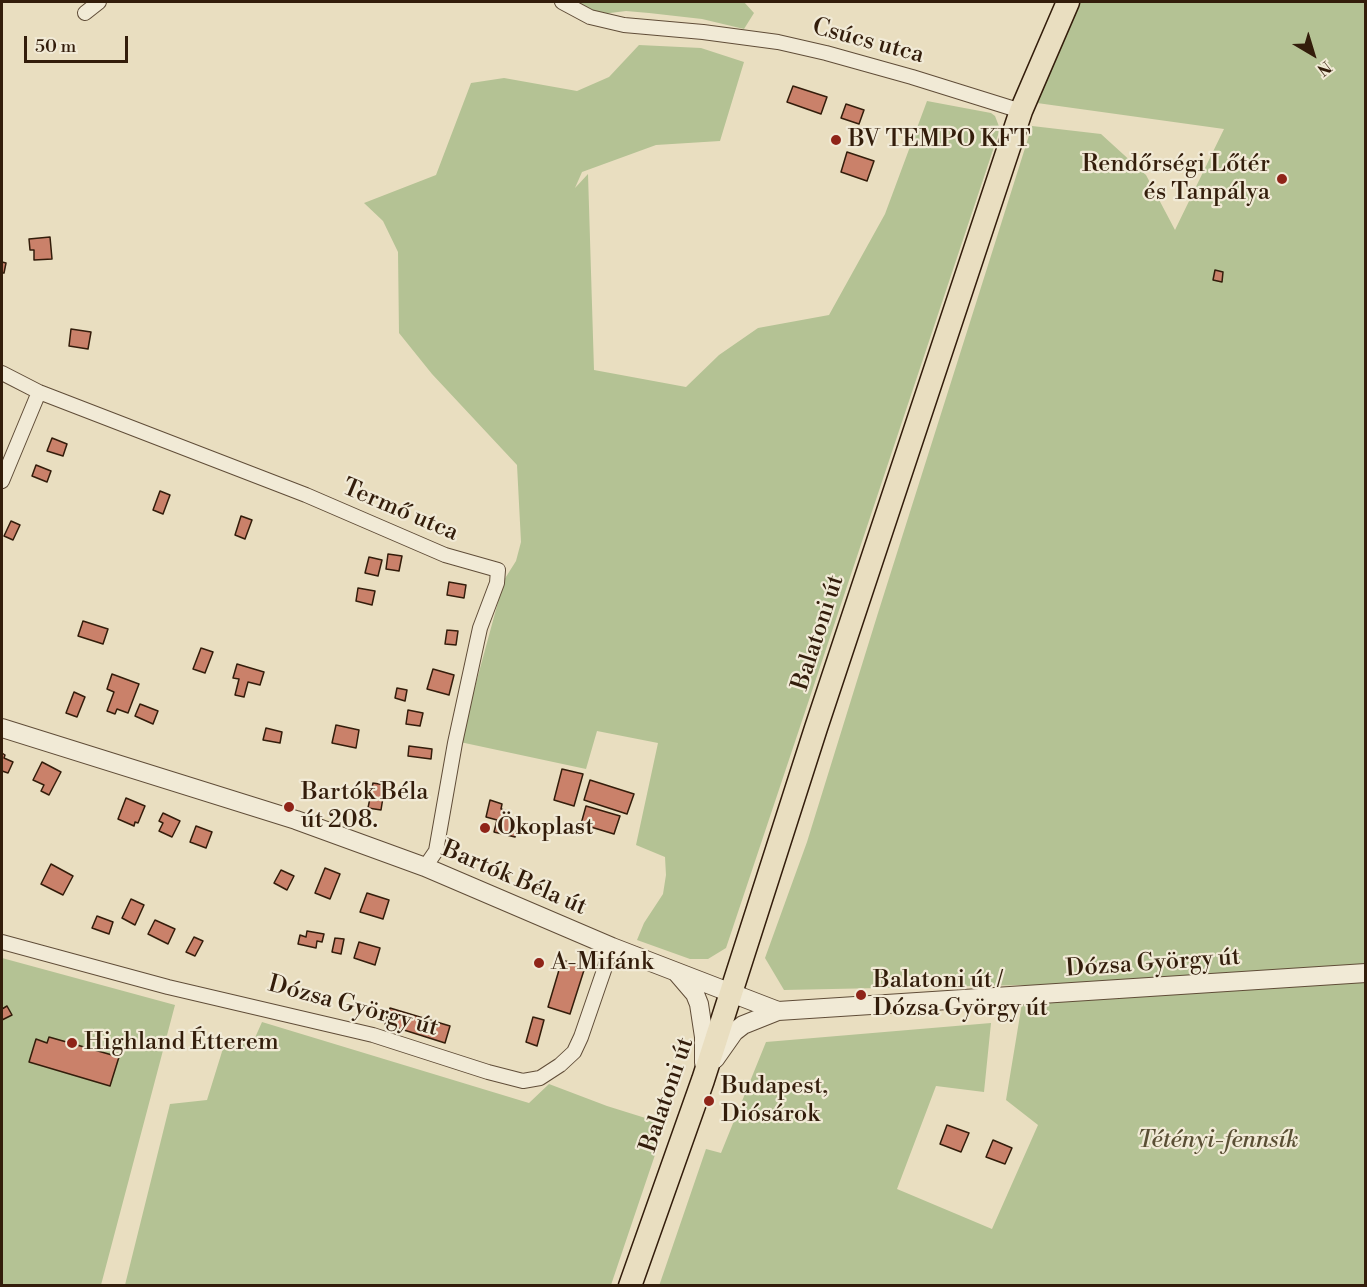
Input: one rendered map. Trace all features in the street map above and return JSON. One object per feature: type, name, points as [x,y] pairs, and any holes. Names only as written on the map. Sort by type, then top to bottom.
[{"type":"main road","name":"Balatoni út","points":[[630,1286],[703,1080],[1020,111],[1059,17],[1068,2]]},
{"type":"street","points":[[85,13],[99,2]]},
{"type":"street","name":"Csúcs utca","points":[[562,2],[590,17],[624,25],[767,41],[826,53],[1020,111]]},
{"type":"street","name":"Termő utca","points":[[2,373],[39,392],[306,495],[445,555],[498,570],[495,588],[480,628],[455,743],[436,851],[425,867]]},
{"type":"street","points":[[2,481],[39,392]]},
{"type":"street","name":"Bartók Béla út","points":[[2,728],[296,820],[425,867],[612,946],[731,992]]},
{"type":"street","name":"Dózsa György út","points":[[2,942],[168,987],[241,1002],[373,1035],[523,1081],[540,1078],[560,1065],[574,1052],[612,946]]},
{"type":"street","points":[[676,971],[695,994],[699,1004],[704,1037],[703,1080]]},
{"type":"street","name":"Dózsa György út","points":[[731,992],[778,1011],[1365,973]]},
{"type":"street","points":[[703,1080],[734,1032],[743,1025],[778,1011]]},
{"type":"green space","points":[[573,2],[744,2],[754,13],[744,29],[702,19],[649,13],[626,11],[602,14]]},
{"type":"green space","name":"Tétényi-fennsík","points":[[1080,2],[1365,2],[1365,1285],[659,1286],[706,1149],[721,1153],[766,1042],[991,1023],[984,1092],[936,1086],[897,1189],[992,1229],[1038,1125],[1006,1100],[1025,985],[784,990],[765,958],[807,842],[1032,126],[1101,134],[1146,175],[1175,230],[1224,129],[1037,103]]},
{"type":"green space","points":[[639,45],[701,48],[744,62],[720,141],[656,145],[582,172],[575,188],[588,174],[594,370],[686,387],[719,355],[758,328],[829,315],[885,214],[927,101],[991,113],[995,116],[1000,129],[726,948],[708,959],[690,959],[637,940],[644,923],[663,894],[666,875],[665,857],[636,845],[658,743],[597,731],[586,769],[460,742],[504,580],[516,561],[521,542],[517,465],[432,374],[399,333],[398,252],[383,221],[364,203],[436,175],[471,83],[504,78],[577,91],[609,77]]},
{"type":"green space","points":[[2,958],[175,1005],[101,1285],[2,1285]]},
{"type":"green space","points":[[262,1022],[529,1103],[549,1084],[655,1121],[658,1146],[611,1285],[125,1285],[170,1104],[207,1100],[225,1042],[254,1040]]},
{"type":"building","points":[[793,86],[827,97],[821,114],[787,102]]},
{"type":"building","points":[[846,104],[864,110],[859,124],[841,118]]},
{"type":"building","points":[[847,152],[874,161],[867,181],[841,172]]},
{"type":"building","points":[[50,237],[52,259],[34,260],[34,250],[30,250],[29,239]]},
{"type":"building","points":[[2,262],[6,263],[4,273],[2,273]]},
{"type":"building","points":[[1215,270],[1223,272],[1222,282],[1213,280]]},
{"type":"building","points":[[71,329],[91,332],[88,349],[69,346]]},
{"type":"building","points":[[52,438],[67,444],[63,456],[47,451]]},
{"type":"building","points":[[36,465],[51,471],[47,482],[32,476]]},
{"type":"building","points":[[160,491],[170,495],[163,514],[153,510]]},
{"type":"building","points":[[241,516],[252,520],[245,539],[235,535]]},
{"type":"building","points":[[11,521],[20,525],[13,540],[4,536]]},
{"type":"building","points":[[388,554],[402,556],[399,571],[386,569]]},
{"type":"building","points":[[369,557],[382,560],[378,576],[365,573]]},
{"type":"building","points":[[449,582],[466,585],[464,598],[447,595]]},
{"type":"building","points":[[358,588],[375,591],[372,605],[356,601]]},
{"type":"building","points":[[83,621],[108,629],[103,644],[78,636]]},
{"type":"building","points":[[447,630],[458,631],[456,645],[445,644]]},
{"type":"building","points":[[201,648],[213,652],[205,673],[193,669]]},
{"type":"building","points":[[237,664],[264,672],[260,685],[248,682],[244,697],[235,695],[239,679],[233,678]]},
{"type":"building","points":[[433,669],[454,675],[449,695],[427,689]]},
{"type":"building","points":[[112,674],[139,684],[128,713],[117,709],[115,714],[107,711],[114,692],[107,689]]},
{"type":"building","points":[[397,688],[407,690],[405,701],[395,698]]},
{"type":"building","points":[[74,692],[85,697],[77,717],[66,713]]},
{"type":"building","points":[[140,704],[158,711],[153,724],[135,716]]},
{"type":"building","points":[[408,710],[423,713],[420,726],[406,724]]},
{"type":"building","points":[[336,725],[359,730],[356,748],[332,743]]},
{"type":"building","points":[[266,728],[282,732],[280,743],[263,740]]},
{"type":"building","points":[[409,746],[432,749],[431,759],[408,756]]},
{"type":"building","points":[[2,753],[5,755],[4,758],[13,762],[8,773],[2,771]]},
{"type":"building","points":[[42,762],[61,772],[49,795],[41,791],[44,785],[33,780]]},
{"type":"building","points":[[562,769],[583,774],[574,806],[554,800]]},
{"type":"building","points":[[590,780],[634,794],[627,814],[584,800]]},
{"type":"building","points":[[373,783],[385,785],[381,810],[368,808]]},
{"type":"building","points":[[126,798],[145,806],[138,823],[135,822],[134,826],[118,819]]},
{"type":"building","points":[[490,800],[502,804],[501,809],[510,812],[508,819],[519,821],[515,837],[494,832],[497,820],[486,817]]},
{"type":"building","points":[[586,806],[620,816],[614,834],[581,824]]},
{"type":"building","points":[[163,813],[180,821],[172,837],[159,831],[163,823],[159,821]]},
{"type":"building","points":[[196,826],[212,832],[206,848],[190,842]]},
{"type":"building","points":[[51,864],[73,876],[63,895],[41,884]]},
{"type":"building","points":[[325,868],[340,874],[330,899],[315,893]]},
{"type":"building","points":[[281,870],[294,876],[287,890],[274,883]]},
{"type":"building","points":[[367,893],[389,900],[383,919],[360,912]]},
{"type":"building","points":[[131,899],[144,905],[135,925],[122,918]]},
{"type":"building","points":[[97,916],[113,922],[109,934],[92,928]]},
{"type":"building","points":[[155,920],[175,929],[168,944],[148,934]]},
{"type":"building","points":[[307,931],[324,934],[322,942],[317,941],[316,948],[298,944],[300,935],[306,937]]},
{"type":"building","points":[[194,937],[203,941],[195,956],[186,952]]},
{"type":"building","points":[[335,938],[344,939],[341,954],[332,952]]},
{"type":"building","points":[[359,942],[380,948],[375,965],[354,958]]},
{"type":"building","points":[[562,960],[585,967],[570,1014],[548,1007]]},
{"type":"building","points":[[7,1006],[12,1015],[2,1020],[2,1009]]},
{"type":"building","points":[[390,1008],[450,1026],[445,1043],[385,1024]]},
{"type":"building","points":[[533,1017],[544,1020],[537,1046],[526,1042]]},
{"type":"building","points":[[49,1037],[119,1057],[110,1086],[29,1062],[36,1039],[47,1043]]},
{"type":"building","points":[[947,1125],[969,1133],[961,1152],[940,1144]]},
{"type":"building","points":[[993,1140],[1012,1148],[1005,1164],[986,1157]]},
{"type":"place","name":"BV TEMPO KFT","points":[[836,140]]},
{"type":"place","name":"Rendőrségi Lőtér és Tanpálya","points":[[1282,179]]},
{"type":"place","name":"Bartók Béla út 208.","points":[[289,807]]},
{"type":"place","name":"Ökoplast","points":[[485,828]]},
{"type":"place","name":"A-Mifánk","points":[[539,963]]},
{"type":"place","name":"Balatoni út / Dózsa György út","points":[[861,995]]},
{"type":"place","name":"Highland Étterem","points":[[72,1043]]},
{"type":"place","name":"Budapest, Diósárok","points":[[709,1101]]}]
